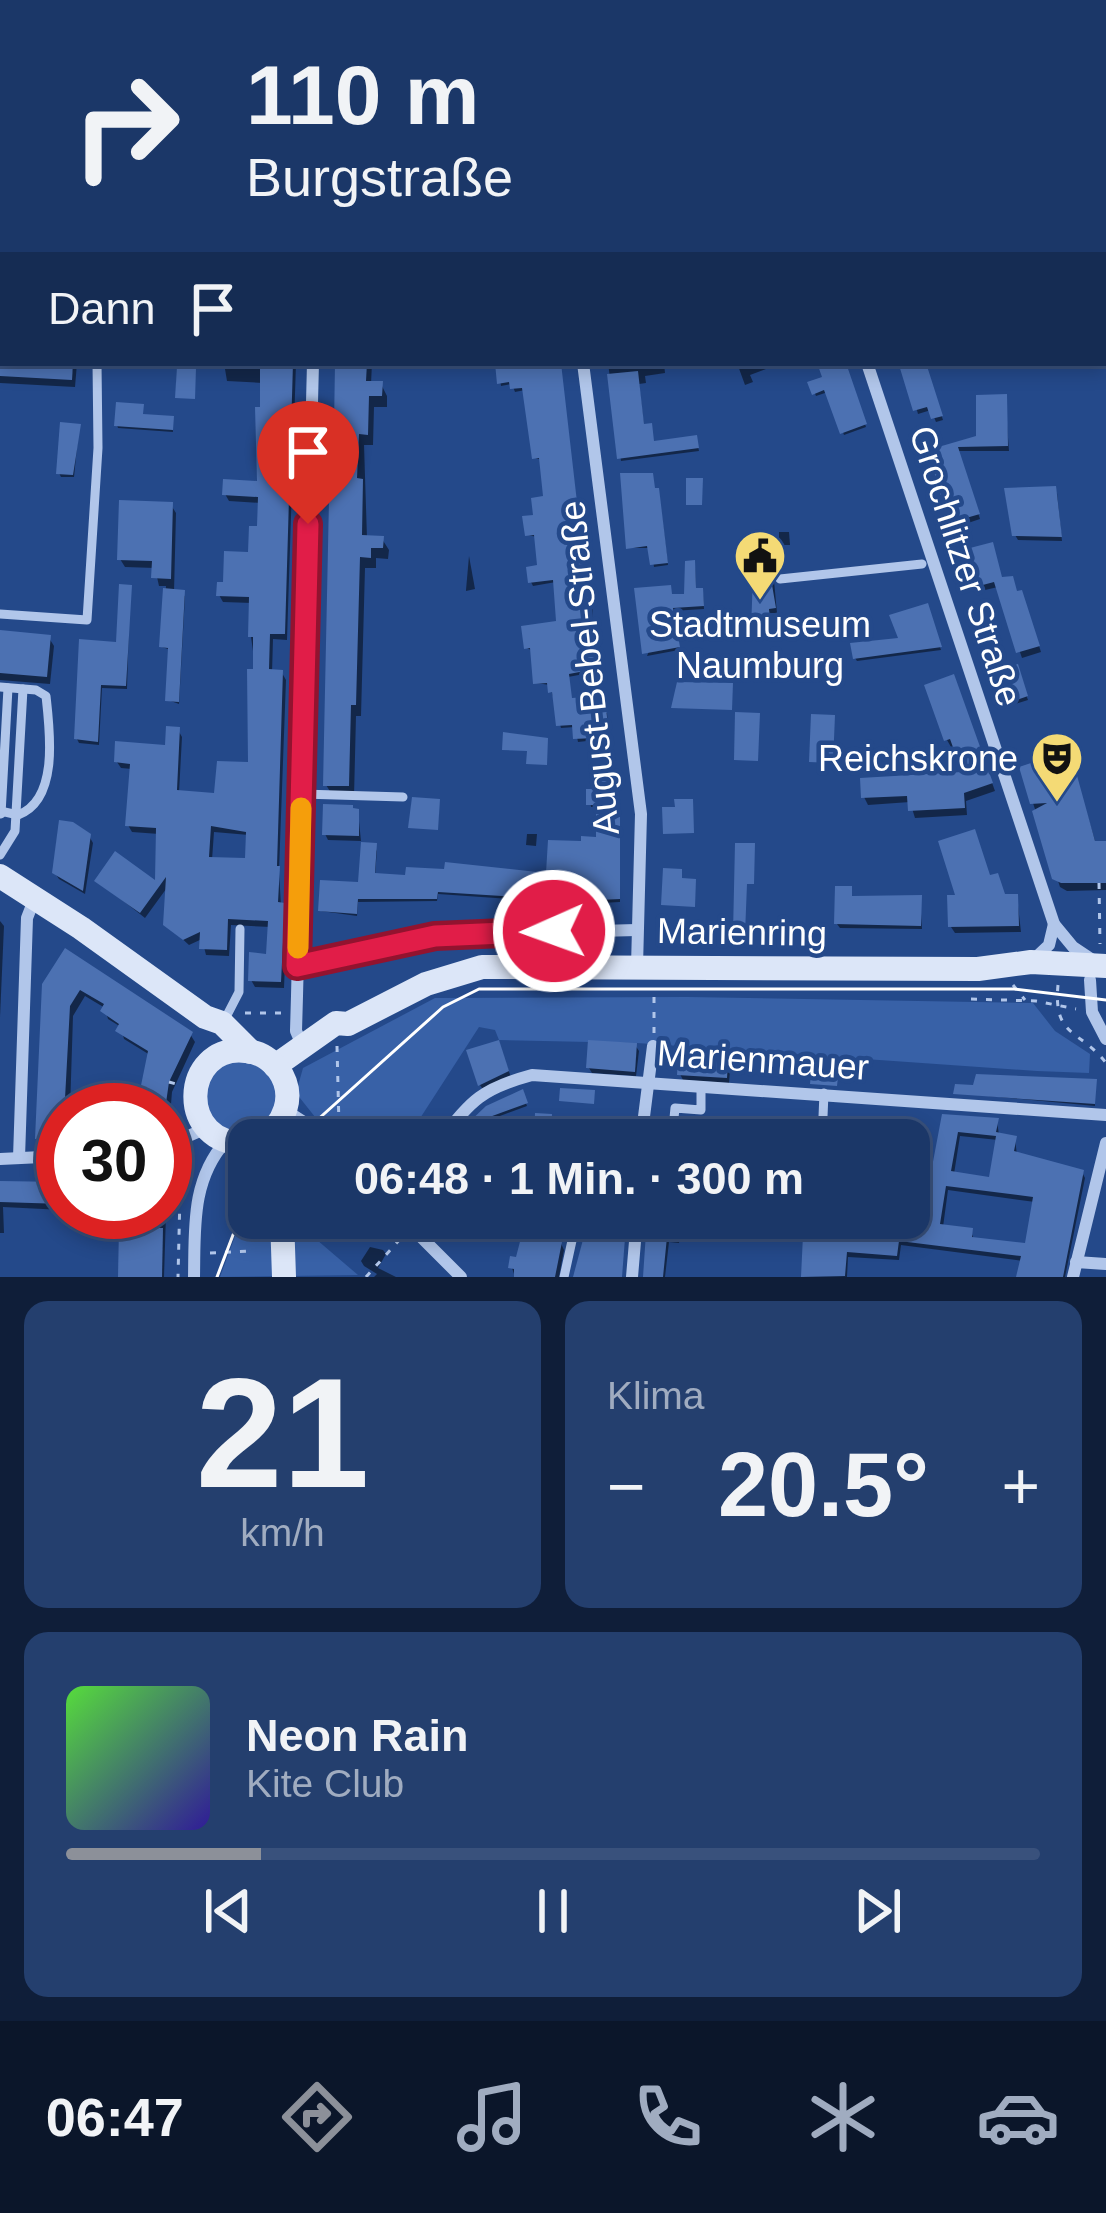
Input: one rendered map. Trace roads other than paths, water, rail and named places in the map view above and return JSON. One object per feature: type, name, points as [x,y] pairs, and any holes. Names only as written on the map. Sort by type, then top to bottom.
[{"type":"main road","points":[[0,876],[222,1018],[251,1052],[275,1066],[286,1088],[277,1119]]},
{"type":"main road","points":[[1002,968],[1031,962],[1101,968]]},
{"type":"main road","name":"Marienring","points":[[275,1066],[426,984],[464,970],[501,966],[1002,968]]},
{"type":"main road","points":[[1002,968],[1101,968]]},
{"type":"main road","points":[[211,1061],[222,1018]]},
{"type":"main road","points":[[227,1138],[196,1110],[194,1092],[211,1061],[228,1052],[251,1052]]},
{"type":"main road","points":[[283,1239],[284,1277]]},
{"type":"street","points":[[313,366],[296,1031],[326,1039]]},
{"type":"street","name":"August-Bebel-Straße","points":[[583,366],[640,814],[637,966]]},
{"type":"street","name":"Grochlitzer Straße","points":[[868,366],[1054,924],[1101,968]]},
{"type":"street","points":[[19,1158],[27,918],[34,900]]},
{"type":"street","points":[[1031,962],[1048,945],[1054,924]]},
{"type":"street","name":"Marienring","points":[[297,966],[445,935],[638,930]]},
{"type":"street","points":[[1101,968],[1091,1012],[1106,1039]]},
{"type":"street","points":[[644,1119],[653,1046]]},
{"type":"street","name":"Marienmauer","points":[[456,1119],[483,1092],[532,1075],[1106,1115]]},
{"type":"street","points":[[192,1142],[227,1138]]},
{"type":"street","points":[[194,1277],[198,1195],[227,1138]]},
{"type":"street","points":[[1106,1143],[1075,1270],[1106,1264]]},
{"type":"street","points":[[0,1159],[36,1157]]},
{"type":"street","points":[[1087,1214],[1106,1217]]},
{"type":"street","points":[[423,1239],[461,1277]]},
{"type":"street","points":[[632,1277],[636,1239]]},
{"type":"lane","points":[[0,614],[87,620],[98,448],[97,366]]},
{"type":"lane","points":[[780,579],[922,564]]},
{"type":"lane","points":[[4,687],[23,689],[46,696],[48,751],[41,798],[17,815],[1,813],[4,687]]},
{"type":"lane","points":[[0,856],[15,831],[23,689]]},
{"type":"lane","points":[[302,794],[403,797]]},
{"type":"lane","points":[[222,1018],[239,992],[240,929]]},
{"type":"lane","points":[[674,1119],[675,1108],[701,1109],[701,1085]]},
{"type":"lane","points":[[823,1119],[824,1093]]},
{"type":"lane","points":[[564,1277],[573,1239]]},
{"type":"tram line","points":[[318,1119],[443,1007],[479,989],[1014,989],[1106,1000]]},
{"type":"tram line","points":[[217,1277],[231,1239]]},
{"type":"place","name":"Stadtmuseum Naumburg","points":[[760,602]]},
{"type":"place","name":"Reichskrone","points":[[1057,804]]}]
